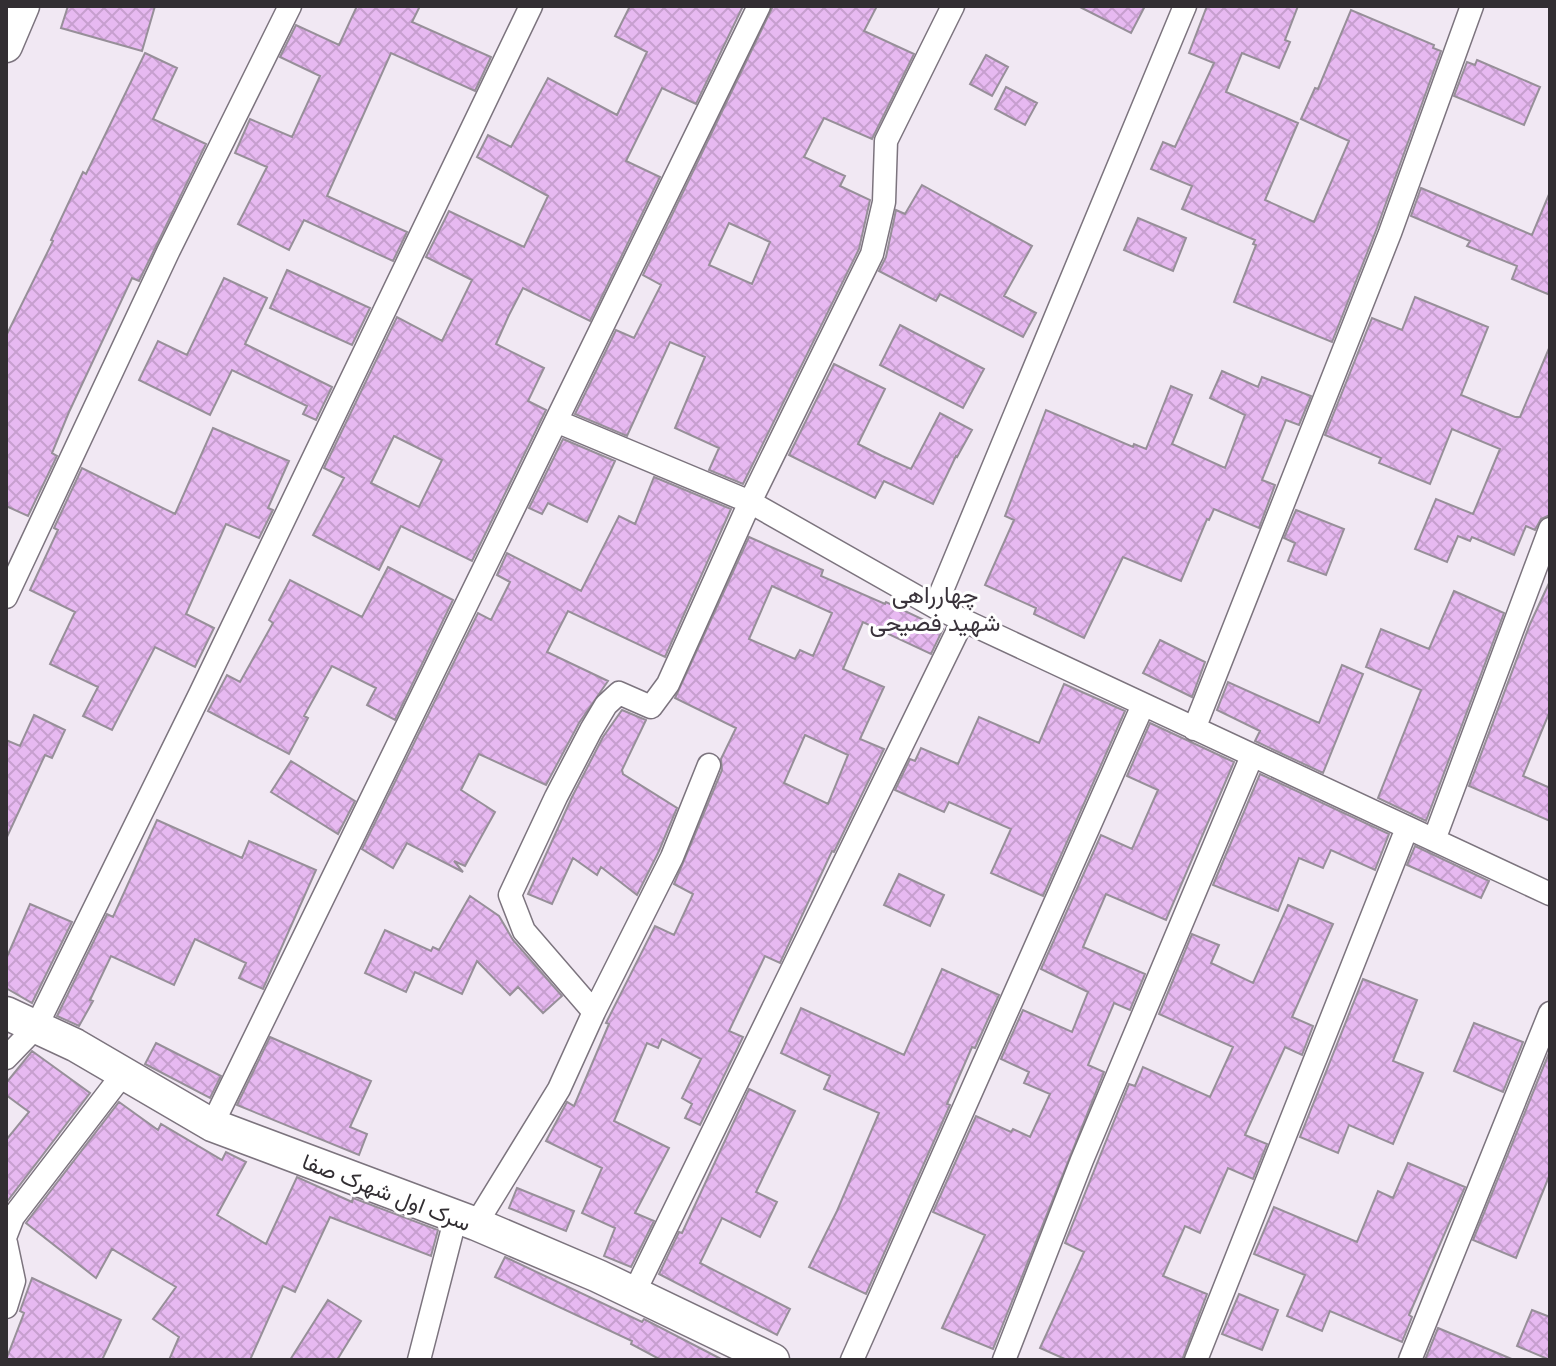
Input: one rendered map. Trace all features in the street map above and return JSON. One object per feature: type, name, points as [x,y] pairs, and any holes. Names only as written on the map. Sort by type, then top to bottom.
[{"type":"street","points":[[6,46],[23,6]]},
{"type":"street","points":[[6,597],[168,252],[290,6]]},
{"type":"street","points":[[6,1058],[36,1027],[531,6]]},
{"type":"street","points":[[212,1125],[759,6]]},
{"type":"street","points":[[594,1012],[524,931],[510,895],[556,797],[606,705],[619,693],[651,707],[668,684],[750,502],[872,254],[884,202],[886,141],[953,6]]},
{"type":"street","points":[[935,607],[1185,6]]},
{"type":"street","points":[[1194,729],[1390,233],[1472,6]]},
{"type":"street","points":[[556,421],[750,502],[935,607],[1550,894]]},
{"type":"street","points":[[1434,840],[1550,529]]},
{"type":"street","points":[[634,1293],[963,620]]},
{"type":"street","points":[[852,1360],[1143,705]]},
{"type":"street","points":[[1004,1360],[1088,1145],[1252,756]]},
{"type":"street","points":[[419,1360],[466,1220],[559,1089],[672,857],[709,765]]},
{"type":"street","points":[[1196,1360],[1407,828]]},
{"type":"street","name":"سرک اول شهرک صفا","points":[[6,1013],[75,1045],[212,1125],[466,1220],[634,1293],[773,1360]]},
{"type":"street","points":[[1410,1360],[1550,1013]]},
{"type":"street","points":[[6,1235],[13,1217],[123,1074]]},
{"type":"street","points":[[6,1243],[14,1281],[6,1307]]},
{"type":"building","points":[[68,6],[155,6],[142,51],[61,28]]},
{"type":"building","points":[[357,6],[420,6],[412,22],[491,57],[475,91],[391,53],[327,196],[407,232],[393,261],[304,220],[289,250],[238,224],[267,167],[235,153],[250,119],[292,137],[320,76],[280,57],[296,25],[339,45]]},
{"type":"building","points":[[630,6],[743,6],[696,104],[662,88],[626,161],[660,177],[590,321],[523,288],[509,315],[496,344],[544,368],[528,401],[546,410],[472,561],[401,526],[379,570],[313,535],[344,478],[324,468],[397,317],[442,341],[472,280],[426,257],[449,211],[524,247],[548,196],[477,157],[488,135],[511,147],[548,78],[617,115],[647,52],[615,36]],"holes":[[[394,436],[442,460],[419,507],[371,483]]]},
{"type":"building","points":[[773,6],[877,6],[864,31],[914,54],[872,139],[824,118],[804,157],[845,176],[840,186],[870,200],[859,249],[743,484],[709,470],[719,448],[675,428],[705,357],[670,342],[627,436],[575,414],[616,330],[634,338],[661,285],[643,275]],"holes":[[[729,223],[770,242],[752,284],[709,265]]]},
{"type":"building","points":[[1078,6],[1145,6],[1131,33]]},
{"type":"building","points":[[1207,6],[1298,6],[1285,40],[1290,42],[1279,68],[1242,53],[1226,92],[1298,123],[1265,200],[1314,222],[1349,141],[1301,119],[1315,88],[1318,89],[1351,10],[1434,45],[1433,48],[1441,51],[1332,342],[1234,302],[1256,245],[1253,244],[1255,240],[1182,209],[1192,186],[1151,169],[1163,142],[1175,147],[1214,63],[1189,53]]},
{"type":"building","points":[[145,53],[177,68],[153,119],[206,144],[139,281],[132,278],[69,412],[52,453],[57,456],[28,516],[6,506],[6,336],[83,172],[86,174]]},
{"type":"building","points":[[986,55],[1008,67],[992,96],[970,84]]},
{"type":"building","points":[[1477,60],[1540,87],[1524,125],[1454,96],[1467,62],[1475,65]]},
{"type":"building","points":[[1006,87],[1037,103],[1025,125],[995,109]]},
{"type":"building","points":[[922,185],[1032,246],[1004,296],[1036,313],[1023,337],[940,294],[936,301],[879,271],[886,257],[896,210],[905,214]]},
{"type":"building","points":[[1421,188],[1532,235],[1550,192],[1550,295],[1512,279],[1517,266],[1467,246],[1470,241],[1411,216]]},
{"type":"building","points":[[1138,218],[1186,238],[1173,271],[1124,250]]},
{"type":"building","points":[[287,270],[370,308],[352,345],[270,308]]},
{"type":"building","points":[[224,278],[267,298],[245,344],[332,387],[316,420],[303,414],[307,406],[232,370],[210,415],[139,380],[158,341],[187,355]]},
{"type":"building","points":[[1415,297],[1488,327],[1461,395],[1515,417],[1520,417],[1550,346],[1550,515],[1541,519],[1535,530],[1526,526],[1514,555],[1472,537],[1470,541],[1458,536],[1447,562],[1415,549],[1436,499],[1473,514],[1500,449],[1452,429],[1430,484],[1379,463],[1381,458],[1325,435],[1372,318],[1402,330]]},
{"type":"building","points":[[900,325],[984,369],[963,408],[880,365]]},
{"type":"building","points":[[834,364],[885,389],[858,444],[882,456],[911,469],[940,413],[972,430],[933,504],[884,481],[875,498],[789,455]]},
{"type":"building","points":[[1222,371],[1258,387],[1262,377],[1311,396],[1299,425],[1286,420],[1262,480],[1275,485],[1259,528],[1214,509],[1181,581],[1123,557],[1084,638],[1034,614],[1036,608],[985,585],[1014,520],[1005,516],[1046,410],[1133,447],[1134,444],[1146,449],[1171,386],[1192,395],[1172,444],[1225,468],[1245,415],[1210,398]]},
{"type":"building","points":[[213,428],[289,461],[268,508],[273,510],[259,538],[226,524],[186,614],[214,628],[195,667],[155,647],[112,730],[83,716],[98,687],[50,664],[75,612],[30,590],[82,468],[175,514]]},
{"type":"building","points":[[563,439],[615,461],[587,522],[548,503],[542,514],[529,508]]},
{"type":"building","points":[[654,477],[731,509],[665,657],[568,611],[547,652],[608,681],[579,723],[546,785],[479,754],[461,790],[495,812],[465,866],[454,861],[463,872],[407,843],[393,868],[362,849],[478,613],[491,620],[510,582],[497,575],[507,553],[581,591],[619,516],[635,524]]},
{"type":"building","points":[[1296,510],[1344,529],[1326,575],[1288,561],[1295,543],[1284,538]]},
{"type":"building","points":[[749,537],[823,570],[821,576],[943,629],[931,654],[863,622],[843,669],[884,687],[860,739],[884,749],[780,963],[765,956],[729,1031],[743,1037],[700,1125],[685,1118],[692,1104],[682,1098],[701,1059],[662,1039],[658,1048],[647,1043],[614,1121],[669,1148],[635,1213],[654,1221],[631,1267],[604,1256],[615,1228],[582,1213],[602,1168],[546,1141],[567,1102],[574,1106],[609,1024],[606,1023],[655,926],[674,935],[693,894],[674,884],[722,770],[721,759],[736,728],[675,698]],"holes":[[[772,586],[832,613],[813,656],[800,650],[795,659],[749,639]],[[805,735],[848,755],[828,804],[784,783]]]},
{"type":"building","points":[[388,567],[453,600],[395,720],[367,705],[376,688],[332,666],[304,716],[308,718],[289,754],[208,711],[227,675],[240,682],[273,623],[269,620],[290,580],[362,617]]},
{"type":"building","points":[[1550,581],[1550,711],[1523,776],[1550,788],[1550,821],[1469,786],[1530,624]]},
{"type":"building","points":[[1454,591],[1504,613],[1426,821],[1378,798],[1421,690],[1366,667],[1381,629],[1429,649]]},
{"type":"building","points":[[1160,640],[1205,662],[1192,697],[1143,673]]},
{"type":"building","points":[[1342,665],[1363,674],[1323,773],[1255,741],[1260,731],[1217,710],[1228,682],[1319,723]]},
{"type":"building","points":[[1064,684],[1125,711],[1043,896],[991,873],[1011,829],[949,802],[944,812],[895,790],[910,759],[915,761],[921,748],[958,764],[979,717],[1039,743]]},
{"type":"building","points":[[622,710],[646,720],[622,770],[623,774],[677,808],[637,895],[601,867],[597,875],[573,858],[552,904],[528,894],[572,797],[603,737]]},
{"type":"building","points":[[34,715],[65,730],[52,758],[45,755],[6,839],[6,740],[20,746]]},
{"type":"building","points":[[1150,723],[1234,762],[1166,920],[1106,894],[1083,947],[1145,974],[1130,1010],[1114,1003],[1088,1065],[1104,1072],[993,1349],[942,1328],[985,1235],[933,1212],[976,1116],[1030,1137],[1050,1094],[1024,1083],[1029,1072],[1001,1059],[1023,1010],[1072,1032],[1088,992],[1041,969],[1101,835],[1132,849],[1158,790],[1127,776]]},
{"type":"building","points":[[291,761],[355,801],[338,834],[271,792]]},
{"type":"building","points":[[1260,774],[1389,834],[1375,870],[1331,850],[1323,868],[1299,858],[1278,911],[1213,885]]},
{"type":"building","points":[[157,820],[242,858],[249,841],[316,870],[263,989],[239,978],[246,963],[195,939],[174,985],[111,956],[79,1026],[57,1016],[107,914],[113,917]]},
{"type":"building","points":[[1415,846],[1489,881],[1481,898],[1407,865]]},
{"type":"building","points":[[899,874],[944,895],[930,926],[884,905]]},
{"type":"building","points":[[470,896],[499,916],[513,940],[562,996],[543,1013],[518,987],[510,995],[477,961],[462,994],[415,972],[406,992],[365,973],[385,930],[431,951],[433,947],[439,950]]},
{"type":"building","points":[[30,904],[72,922],[32,1003],[6,988],[6,959]]},
{"type":"building","points":[[1288,905],[1333,924],[1292,1017],[1313,1026],[1302,1055],[1285,1047],[1245,1135],[1267,1144],[1253,1179],[1228,1168],[1200,1233],[1185,1226],[1163,1276],[1207,1294],[1182,1360],[1067,1360],[1040,1348],[1084,1252],[1065,1243],[1129,1084],[1135,1086],[1143,1067],[1210,1097],[1233,1047],[1159,1014],[1192,934],[1219,945],[1211,963],[1253,983]]},
{"type":"building","points":[[942,969],[999,995],[975,1048],[972,1047],[947,1104],[950,1105],[866,1294],[809,1267],[879,1113],[824,1089],[830,1076],[781,1053],[801,1008],[904,1055]]},
{"type":"building","points":[[1363,979],[1417,1000],[1393,1061],[1423,1073],[1393,1144],[1349,1125],[1338,1153],[1300,1137]]},
{"type":"building","points":[[1474,1023],[1523,1042],[1503,1092],[1454,1071]]},
{"type":"building","points":[[270,1037],[371,1081],[350,1127],[367,1134],[359,1155],[237,1105]]},
{"type":"building","points":[[156,1043],[221,1076],[210,1098],[145,1064]]},
{"type":"building","points":[[32,1051],[90,1093],[6,1203],[6,1140],[29,1112],[6,1095],[6,1083]]},
{"type":"building","points":[[1549,1053],[1550,1174],[1516,1258],[1473,1240]]},
{"type":"building","points":[[749,1089],[795,1111],[756,1192],[777,1202],[760,1237],[722,1218],[700,1263],[790,1309],[777,1335],[659,1274],[679,1232],[682,1233]]},
{"type":"building","points":[[119,1102],[158,1130],[161,1124],[222,1160],[226,1152],[246,1162],[217,1215],[266,1244],[297,1177],[352,1202],[353,1198],[438,1230],[431,1256],[330,1217],[295,1292],[283,1286],[250,1360],[169,1360],[179,1337],[153,1319],[176,1287],[112,1249],[96,1278],[26,1223]]},
{"type":"building","points":[[1408,1163],[1465,1187],[1409,1315],[1412,1317],[1402,1342],[1330,1311],[1322,1331],[1287,1316],[1305,1275],[1254,1254],[1274,1207],[1357,1242],[1378,1191],[1393,1198]]},
{"type":"building","points":[[517,1188],[574,1211],[566,1231],[509,1208]]},
{"type":"building","points":[[505,1257],[642,1322],[644,1319],[723,1360],[661,1360],[631,1344],[632,1341],[495,1277]]},
{"type":"building","points":[[32,1278],[121,1320],[102,1360],[6,1360],[24,1313],[20,1311]]},
{"type":"building","points":[[1239,1294],[1278,1310],[1262,1350],[1222,1334]]},
{"type":"building","points":[[328,1300],[361,1321],[337,1360],[290,1360]]},
{"type":"building","points":[[1532,1310],[1550,1317],[1550,1360],[1517,1346]]},
{"type":"building","points":[[1438,1328],[1514,1360],[1425,1360]]},
{"type":"district","name":"چهارراهی شهید فصیحی","points":[[935,607]]}]
